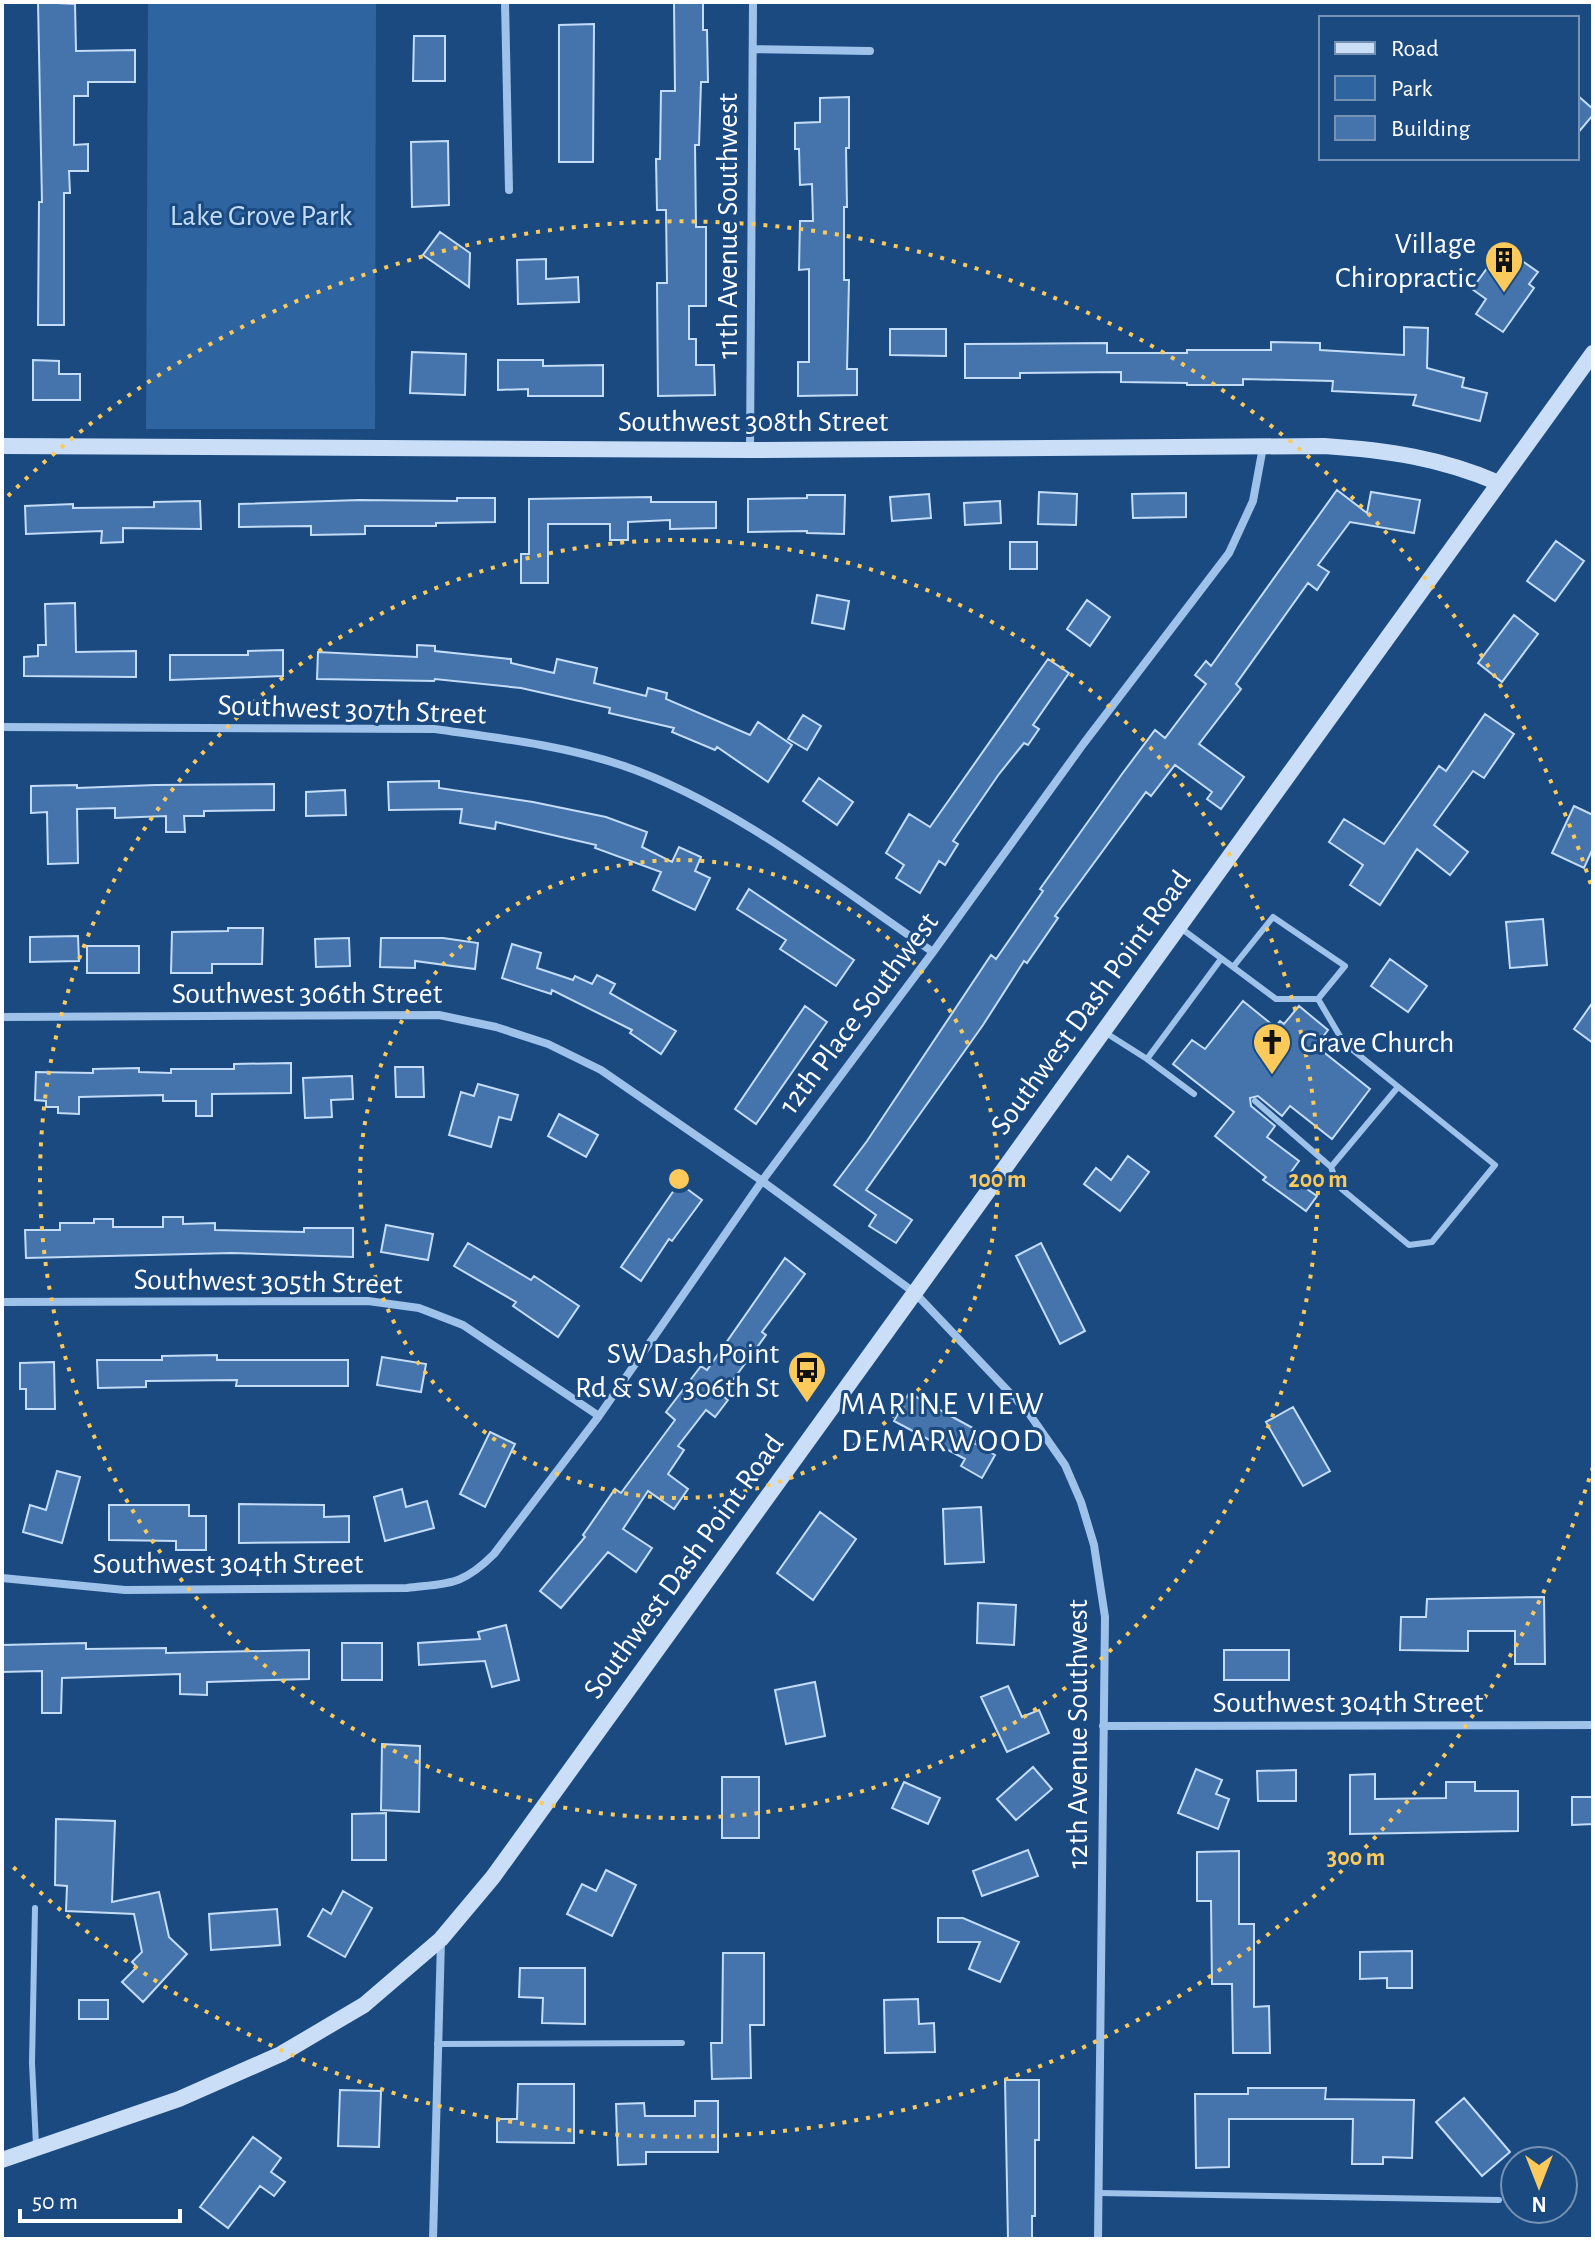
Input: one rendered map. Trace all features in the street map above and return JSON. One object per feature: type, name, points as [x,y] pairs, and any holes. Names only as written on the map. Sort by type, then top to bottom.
[{"type":"main road","name":"Southwest Dash Point Road","points":[[2,2160],[179,2099],[281,2054],[364,2005],[441,1939],[493,1877],[1593,353]]},
{"type":"main road","name":"Southwest 308th Street","points":[[2,446],[750,450],[1324,446],[1375,450],[1462,467],[1499,483]]},
{"type":"street","points":[[505,2],[509,190]]},
{"type":"street","name":"11th Avenue Southwest","points":[[750,450],[753,2]]},
{"type":"street","points":[[753,49],[870,51]]},
{"type":"street","name":"12th Place Southwest","points":[[453,1583],[475,1573],[494,1554],[599,1416],[762,1181],[1084,743],[1229,553],[1253,501],[1263,447]]},
{"type":"street","name":"Southwest 307th Street","points":[[2,727],[435,729],[562,750],[621,765],[680,790],[719,811],[758,833],[933,952]]},
{"type":"street","name":"Southwest 306th Street","points":[[2,1017],[439,1015],[496,1027],[548,1044],[601,1070],[762,1181],[915,1293]]},
{"type":"street","name":"12th Avenue Southwest","points":[[915,1293],[1028,1412],[1059,1455],[1074,1485],[1094,1545],[1103,1594],[1106,1645],[1098,2239]]},
{"type":"street","name":"Southwest 305th Street","points":[[2,1302],[368,1301],[419,1308],[463,1325],[599,1416]]},
{"type":"street","name":"Southwest 304th Street","points":[[2,1578],[125,1590],[407,1588],[453,1583]]},
{"type":"street","name":"Southwest 304th Street","points":[[1103,1726],[1593,1725]]},
{"type":"street","points":[[433,2239],[441,1939]]},
{"type":"lane","points":[[1233,967],[1273,917],[1345,966],[1318,999]]},
{"type":"lane","points":[[1179,927],[1276,999],[1318,999]]},
{"type":"lane","points":[[1147,1059],[1221,959]]},
{"type":"lane","points":[[1255,1101],[1331,1167],[1338,1186],[1409,1245],[1432,1242],[1495,1165],[1344,1043],[1318,999]]},
{"type":"lane","points":[[1103,1032],[1147,1059],[1194,1094]]},
{"type":"lane","points":[[1331,1167],[1398,1087]]},
{"type":"lane","points":[[35,1908],[32,2076],[36,2148]]},
{"type":"lane","points":[[437,2044],[682,2043]]},
{"type":"lane","points":[[1098,2193],[1499,2200]]},
{"type":"green space","name":"Lake Grove Park","points":[[148,2],[376,2],[375,429],[146,429]]},
{"type":"building","points":[[38,2],[75,4],[76,51],[135,50],[135,82],[88,82],[88,96],[74,96],[74,145],[88,144],[88,171],[69,171],[70,193],[64,193],[64,325],[38,325],[39,202],[42,202]]},
{"type":"building","points":[[674,2],[703,2],[703,30],[707,30],[708,82],[701,82],[699,145],[695,145],[696,227],[706,227],[706,306],[689,306],[689,339],[696,339],[696,365],[714,365],[715,395],[658,396],[657,283],[667,283],[666,210],[657,210],[656,159],[660,159],[661,91],[675,91]]},
{"type":"building","points":[[594,24],[593,162],[559,162],[559,25]]},
{"type":"building","points":[[414,36],[445,36],[445,81],[413,81]]},
{"type":"building","points":[[849,97],[844,280],[849,280],[847,369],[857,369],[857,395],[798,396],[798,362],[809,362],[809,269],[799,270],[800,221],[813,221],[812,184],[800,185],[795,123],[820,122],[820,98]]},
{"type":"building","points":[[1579,97],[1593,109],[1593,115],[1579,132]]},
{"type":"building","points":[[448,141],[449,205],[412,207],[411,142]]},
{"type":"building","points":[[440,232],[470,253],[469,287],[423,255]]},
{"type":"building","name":"Village Chiropractic","points":[[1518,258],[1538,272],[1529,284],[1534,288],[1503,332],[1476,314],[1486,299],[1472,289],[1493,260],[1509,271]]},
{"type":"building","points":[[546,259],[546,279],[578,277],[579,302],[518,304],[517,260]]},
{"type":"building","points":[[1404,327],[1428,328],[1427,368],[1464,378],[1462,387],[1487,393],[1480,421],[1413,405],[1416,395],[1332,391],[1333,381],[1243,379],[1243,385],[1187,385],[1121,382],[1121,372],[1020,373],[1020,378],[965,378],[965,344],[1107,343],[1107,353],[1187,353],[1187,350],[1271,350],[1271,342],[1320,343],[1320,350],[1404,355]]},
{"type":"building","points":[[890,329],[946,329],[946,356],[890,355]]},
{"type":"building","points":[[412,352],[466,354],[465,395],[410,393]]},
{"type":"building","points":[[33,360],[59,361],[59,374],[80,374],[80,400],[33,400]]},
{"type":"building","points":[[498,360],[543,360],[543,366],[603,365],[603,396],[528,396],[528,389],[498,390]]},
{"type":"building","points":[[1337,490],[1367,513],[1371,492],[1420,500],[1414,533],[1350,522],[1318,565],[1329,572],[1317,590],[1308,583],[1236,684],[1241,689],[1199,744],[1244,777],[1221,809],[1207,799],[1212,792],[1175,765],[1151,796],[1146,792],[1055,916],[1058,918],[1027,963],[1024,961],[983,1025],[866,1190],[912,1220],[896,1243],[869,1226],[876,1215],[834,1185],[867,1141],[991,955],[996,959],[1043,891],[1040,889],[1155,730],[1165,738],[1206,684],[1195,675],[1206,661],[1211,666]]},
{"type":"building","points":[[1039,492],[1077,494],[1076,525],[1038,524]]},
{"type":"building","points":[[1186,493],[1186,517],[1133,518],[1132,494]]},
{"type":"building","points":[[929,494],[931,518],[892,521],[890,497]]},
{"type":"building","points":[[807,495],[845,495],[844,534],[748,532],[748,499],[807,498]]},
{"type":"building","points":[[651,497],[651,502],[716,502],[716,528],[670,529],[670,520],[628,522],[628,540],[610,540],[610,524],[548,524],[548,583],[521,583],[521,554],[529,554],[529,499]]},
{"type":"building","points":[[457,498],[495,498],[495,522],[365,526],[365,534],[311,535],[311,526],[239,527],[239,504],[457,501]]},
{"type":"building","points":[[200,501],[201,529],[123,528],[123,542],[101,543],[102,531],[26,534],[25,506],[154,507],[154,502]]},
{"type":"building","points":[[1000,501],[1001,523],[965,525],[964,503]]},
{"type":"building","points":[[1556,541],[1584,561],[1555,601],[1527,581]]},
{"type":"building","points":[[1010,542],[1037,542],[1037,569],[1010,569]]},
{"type":"building","points":[[817,595],[849,601],[844,629],[812,623]]},
{"type":"building","points":[[1087,600],[1110,617],[1090,646],[1067,629]]},
{"type":"building","points":[[75,603],[76,652],[136,651],[136,677],[24,676],[24,657],[38,656],[38,645],[46,645],[45,604]]},
{"type":"building","points":[[1514,615],[1538,634],[1502,682],[1478,663]]},
{"type":"building","points":[[417,645],[435,646],[435,651],[511,659],[511,663],[554,673],[557,659],[597,668],[594,683],[646,696],[648,688],[667,693],[666,699],[750,735],[758,722],[792,745],[768,782],[717,747],[715,750],[672,732],[674,728],[609,713],[610,708],[521,688],[435,679],[317,679],[318,652],[417,657]]},
{"type":"building","points":[[283,650],[283,676],[170,680],[170,655],[248,655],[248,651]]},
{"type":"building","points":[[1048,659],[1069,673],[1033,725],[1039,729],[1028,745],[1024,743],[999,774],[953,841],[958,844],[945,865],[939,861],[920,893],[896,878],[904,865],[886,853],[909,814],[930,827]]},
{"type":"building","points":[[1485,714],[1514,734],[1484,778],[1473,771],[1434,825],[1468,852],[1450,875],[1417,849],[1380,905],[1350,885],[1363,865],[1329,842],[1344,819],[1384,844],[1439,766],[1446,771]]},
{"type":"building","points":[[803,715],[821,726],[807,750],[788,739]]},
{"type":"building","points":[[819,778],[853,802],[837,825],[803,801]]},
{"type":"building","points":[[439,781],[439,788],[606,817],[647,832],[642,847],[672,862],[679,847],[701,857],[695,871],[710,878],[695,910],[653,890],[661,872],[595,848],[596,845],[496,822],[495,829],[460,823],[462,809],[389,810],[388,782]]},
{"type":"building","points":[[274,784],[274,810],[204,811],[204,816],[184,816],[185,832],[166,832],[166,816],[115,818],[115,808],[77,809],[78,863],[48,864],[47,812],[31,813],[31,786]]},
{"type":"building","points":[[345,790],[346,815],[306,816],[306,792]]},
{"type":"building","points":[[1574,806],[1593,815],[1593,848],[1584,868],[1552,853]]},
{"type":"building","points":[[749,889],[854,960],[836,986],[780,949],[786,940],[737,909]]},
{"type":"building","points":[[1543,919],[1547,965],[1510,968],[1506,922]]},
{"type":"building","points":[[228,928],[263,928],[262,964],[212,964],[212,973],[171,973],[172,932],[228,931]]},
{"type":"building","points":[[78,936],[79,961],[30,962],[30,937]]},
{"type":"building","points":[[349,938],[350,966],[316,967],[315,939]]},
{"type":"building","points":[[381,938],[443,938],[478,943],[475,969],[415,961],[415,968],[380,967]]},
{"type":"building","points":[[512,944],[541,953],[537,968],[573,980],[575,976],[592,984],[597,975],[615,984],[610,993],[676,1031],[661,1054],[630,1033],[632,1030],[552,990],[551,994],[502,978]]},
{"type":"building","points":[[87,946],[139,946],[139,973],[87,973]]},
{"type":"building","points":[[1390,959],[1427,986],[1408,1012],[1371,986]]},
{"type":"building","name":"Grave Church","points":[[1243,1001],[1275,1027],[1280,1021],[1284,1024],[1299,1006],[1328,1030],[1316,1046],[1370,1089],[1332,1139],[1290,1106],[1282,1116],[1258,1096],[1250,1098],[1251,1106],[1275,1126],[1267,1137],[1299,1161],[1288,1176],[1317,1196],[1306,1211],[1263,1180],[1266,1177],[1215,1136],[1234,1112],[1173,1064],[1192,1040],[1205,1049]]},
{"type":"building","points":[[1593,1002],[1593,1043],[1574,1029]]},
{"type":"building","points":[[805,1006],[827,1022],[756,1124],[735,1109]]},
{"type":"building","points":[[291,1063],[291,1093],[212,1094],[212,1116],[196,1116],[196,1101],[163,1101],[163,1095],[79,1097],[79,1114],[58,1113],[58,1107],[46,1107],[46,1101],[35,1100],[36,1072],[93,1073],[93,1069],[139,1068],[139,1072],[171,1073],[171,1069],[234,1069],[234,1064]]},
{"type":"building","points":[[395,1067],[423,1067],[424,1097],[396,1097]]},
{"type":"building","points":[[352,1076],[353,1099],[331,1100],[332,1117],[305,1118],[303,1078]]},
{"type":"building","points":[[478,1084],[518,1095],[511,1120],[499,1117],[491,1147],[449,1135],[461,1092],[474,1096]]},
{"type":"building","points":[[559,1114],[598,1135],[586,1157],[548,1136]]},
{"type":"building","points":[[1128,1156],[1149,1172],[1120,1211],[1084,1184],[1096,1168],[1111,1180]]},
{"type":"building","points":[[679,1183],[702,1200],[672,1241],[669,1239],[641,1281],[621,1267]]},
{"type":"building","points":[[163,1217],[183,1217],[183,1224],[215,1223],[215,1230],[304,1232],[304,1228],[353,1228],[353,1257],[232,1253],[26,1258],[25,1230],[60,1230],[60,1223],[94,1223],[94,1219],[113,1219],[113,1227],[163,1227]]},
{"type":"building","points":[[386,1225],[433,1234],[428,1260],[381,1252]]},
{"type":"building","points":[[468,1243],[531,1280],[534,1276],[579,1306],[558,1337],[513,1306],[516,1302],[454,1266]]},
{"type":"building","points":[[1041,1243],[1085,1331],[1060,1344],[1016,1256]]},
{"type":"building","points":[[785,1258],[805,1274],[762,1332],[766,1335],[722,1395],[728,1400],[715,1417],[706,1410],[678,1446],[684,1450],[668,1474],[688,1489],[674,1509],[648,1491],[623,1529],[652,1548],[636,1572],[608,1552],[561,1608],[540,1591],[585,1537],[583,1535],[615,1489],[621,1493],[675,1420],[666,1412],[701,1366],[707,1370]]},
{"type":"building","points":[[217,1355],[217,1360],[348,1360],[348,1386],[236,1386],[237,1380],[146,1381],[146,1387],[98,1388],[97,1360],[162,1360],[162,1356]]},
{"type":"building","points":[[382,1357],[426,1364],[421,1392],[377,1385]]},
{"type":"building","points":[[54,1362],[55,1409],[26,1409],[26,1389],[20,1389],[20,1363]]},
{"type":"building","points":[[909,1393],[980,1432],[974,1443],[995,1455],[982,1478],[961,1466],[965,1459],[894,1421]]},
{"type":"building","points":[[1293,1407],[1330,1471],[1303,1486],[1266,1422]]},
{"type":"building","points":[[490,1432],[515,1444],[485,1507],[460,1494]]},
{"type":"building","points":[[57,1471],[80,1477],[62,1543],[23,1532],[30,1505],[46,1510]]},
{"type":"building","points":[[402,1489],[406,1507],[427,1501],[434,1528],[385,1541],[374,1497]]},
{"type":"building","points":[[239,1504],[324,1505],[324,1517],[349,1516],[349,1542],[239,1543]]},
{"type":"building","points":[[109,1505],[189,1505],[189,1516],[206,1516],[206,1550],[176,1550],[176,1541],[109,1540]]},
{"type":"building","points":[[981,1507],[984,1562],[945,1564],[943,1509]]},
{"type":"building","points":[[820,1512],[856,1539],[813,1600],[777,1573]]},
{"type":"building","points":[[1544,1597],[1545,1664],[1515,1664],[1515,1631],[1468,1631],[1468,1651],[1400,1650],[1401,1617],[1426,1617],[1427,1599]]},
{"type":"building","points":[[978,1603],[1016,1605],[1014,1645],[977,1643]]},
{"type":"building","points":[[506,1625],[519,1680],[492,1687],[485,1661],[419,1665],[418,1643],[480,1639],[478,1632]]},
{"type":"building","points":[[86,1643],[86,1649],[166,1648],[166,1653],[309,1650],[309,1679],[207,1682],[207,1695],[180,1694],[180,1674],[62,1678],[61,1713],[42,1713],[42,1671],[2,1672],[2,1645]]},
{"type":"building","points":[[342,1643],[382,1643],[382,1680],[342,1680]]},
{"type":"building","points":[[1224,1650],[1289,1650],[1289,1680],[1224,1680]]},
{"type":"building","points":[[815,1682],[825,1736],[786,1744],[775,1690]]},
{"type":"building","points":[[1008,1686],[1022,1717],[1039,1710],[1049,1733],[1007,1752],[981,1697]]},
{"type":"building","points":[[382,1744],[420,1746],[419,1812],[381,1810]]},
{"type":"building","points":[[1033,1767],[1052,1789],[1016,1820],[997,1799]]},
{"type":"building","points":[[1196,1769],[1222,1780],[1216,1794],[1229,1799],[1218,1829],[1178,1813]]},
{"type":"building","points":[[1296,1770],[1296,1801],[1258,1801],[1257,1771]]},
{"type":"building","points":[[1375,1774],[1375,1799],[1446,1798],[1446,1782],[1475,1782],[1475,1791],[1518,1791],[1518,1831],[1350,1834],[1350,1775]]},
{"type":"building","points":[[722,1777],[759,1777],[759,1838],[722,1838]]},
{"type":"building","points":[[904,1782],[940,1798],[928,1824],[892,1808]]},
{"type":"building","points":[[1572,1797],[1593,1797],[1593,1824],[1572,1825]]},
{"type":"building","points":[[386,1813],[386,1860],[352,1860],[352,1814]]},
{"type":"building","points":[[56,1819],[115,1821],[112,1902],[159,1892],[169,1937],[187,1954],[143,2002],[122,1982],[137,1967],[132,1962],[142,1952],[134,1914],[66,1911],[67,1886],[55,1885]]},
{"type":"building","points":[[1028,1850],[1038,1876],[982,1896],[973,1871]]},
{"type":"building","points":[[1239,1851],[1239,1924],[1254,1924],[1254,2007],[1269,2006],[1270,2053],[1233,2053],[1232,1984],[1212,1984],[1211,1901],[1197,1901],[1197,1852]]},
{"type":"building","points":[[606,1870],[636,1885],[612,1936],[567,1914],[582,1884],[596,1891]]},
{"type":"building","points":[[343,1891],[372,1908],[345,1957],[308,1936],[323,1909],[331,1914]]},
{"type":"building","points":[[277,1909],[280,1945],[211,1950],[209,1914]]},
{"type":"building","points":[[938,1918],[963,1918],[1019,1942],[1000,1982],[969,1969],[980,1942],[938,1942]]},
{"type":"building","points":[[1412,1951],[1412,1988],[1387,1988],[1387,1978],[1360,1979],[1360,1952]]},
{"type":"building","points":[[723,1953],[764,1953],[764,2025],[750,2025],[751,2078],[712,2079],[711,2043],[722,2043]]},
{"type":"building","points":[[520,1968],[585,1968],[585,2024],[542,2023],[543,1998],[519,1997]]},
{"type":"building","points":[[918,1999],[919,2024],[934,2023],[935,2052],[885,2053],[884,2000]]},
{"type":"building","points":[[79,2000],[108,2000],[108,2019],[79,2019]]},
{"type":"building","points":[[1005,2080],[1039,2080],[1039,2140],[1035,2140],[1032,2239],[1008,2239]]},
{"type":"building","points":[[518,2084],[574,2084],[574,2143],[497,2142],[497,2119],[517,2119]]},
{"type":"building","points":[[1248,2088],[1326,2088],[1325,2099],[1414,2100],[1412,2158],[1383,2157],[1383,2164],[1352,2164],[1353,2119],[1229,2119],[1229,2167],[1196,2168],[1195,2094],[1248,2094]]},
{"type":"building","points":[[340,2090],[381,2091],[379,2147],[338,2146]]},
{"type":"building","points":[[1464,2098],[1504,2145],[1499,2145],[1499,2161],[1482,2176],[1436,2122]]},
{"type":"building","points":[[695,2101],[718,2101],[718,2152],[646,2152],[646,2164],[618,2165],[616,2104],[644,2103],[645,2116],[695,2116]]},
{"type":"building","points":[[253,2137],[281,2158],[271,2172],[285,2182],[274,2196],[260,2186],[228,2228],[200,2207]]},
{"type":"place","name":"Village Chiropractic","points":[[1504,294]]},
{"type":"place","name":"Grave Church","points":[[1272,1076]]},
{"type":"place","name":"SW Dash Point Rd & SW 306th St","points":[[807,1404]]},
{"type":"district","name":"MARINE VIEW DEMARWOOD","points":[[943,1422]]}]
